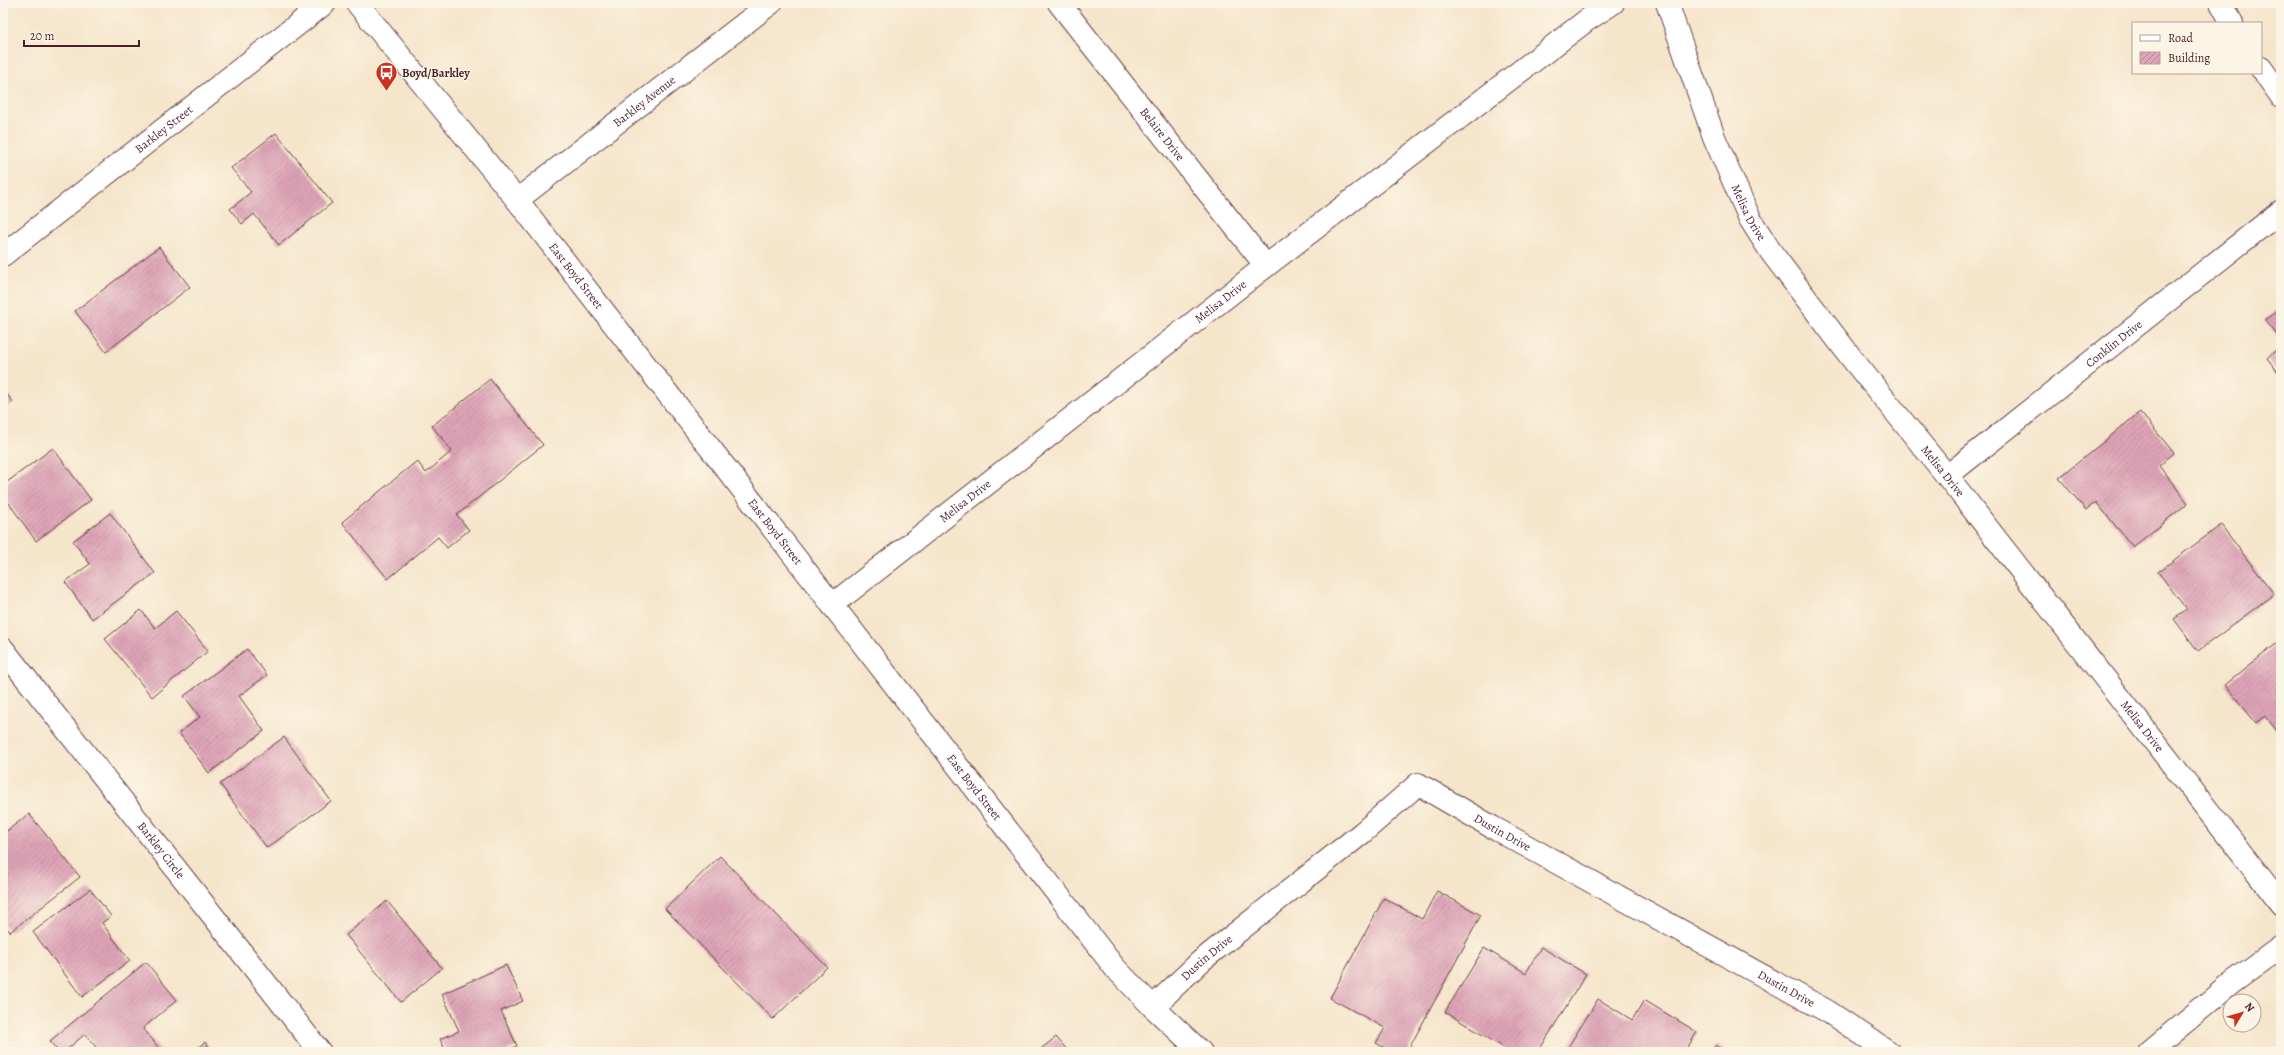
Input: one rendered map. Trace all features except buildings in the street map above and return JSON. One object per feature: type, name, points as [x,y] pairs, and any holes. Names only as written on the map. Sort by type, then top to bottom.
[{"type":"street","name":"Barkley Street","points":[[3,255],[325,3]]},
{"type":"street","name":"East Boyd Street","points":[[357,3],[517,200],[1115,968],[1153,1007],[1202,1052]]},
{"type":"street","name":"Barkley Avenue","points":[[517,200],[771,3]]},
{"type":"street","name":"Belaire Drive","points":[[1059,3],[1266,266]]},
{"type":"street","name":"Melisa Drive","points":[[832,605],[1266,266],[1587,20],[1613,3]]},
{"type":"street","name":"Melisa Drive","points":[[1667,3],[1714,137],[1750,219],[1771,252],[2281,904]]},
{"type":"street","points":[[2221,3],[2231,22]]},
{"type":"street","points":[[2262,69],[2281,96]]},
{"type":"street","name":"Conklin Drive","points":[[1947,476],[2281,211]]},
{"type":"street","name":"Barkley Circle","points":[[3,649],[320,1052]]},
{"type":"street","name":"Dustin Drive","points":[[1153,1007],[1201,961],[1362,833],[1418,784],[1492,827],[1827,1011],[1890,1052]]},
{"type":"street","points":[[2149,1052],[2233,982],[2281,947]]},
{"type":"place","name":"Boyd/Barkley","points":[[387,92]]}]
